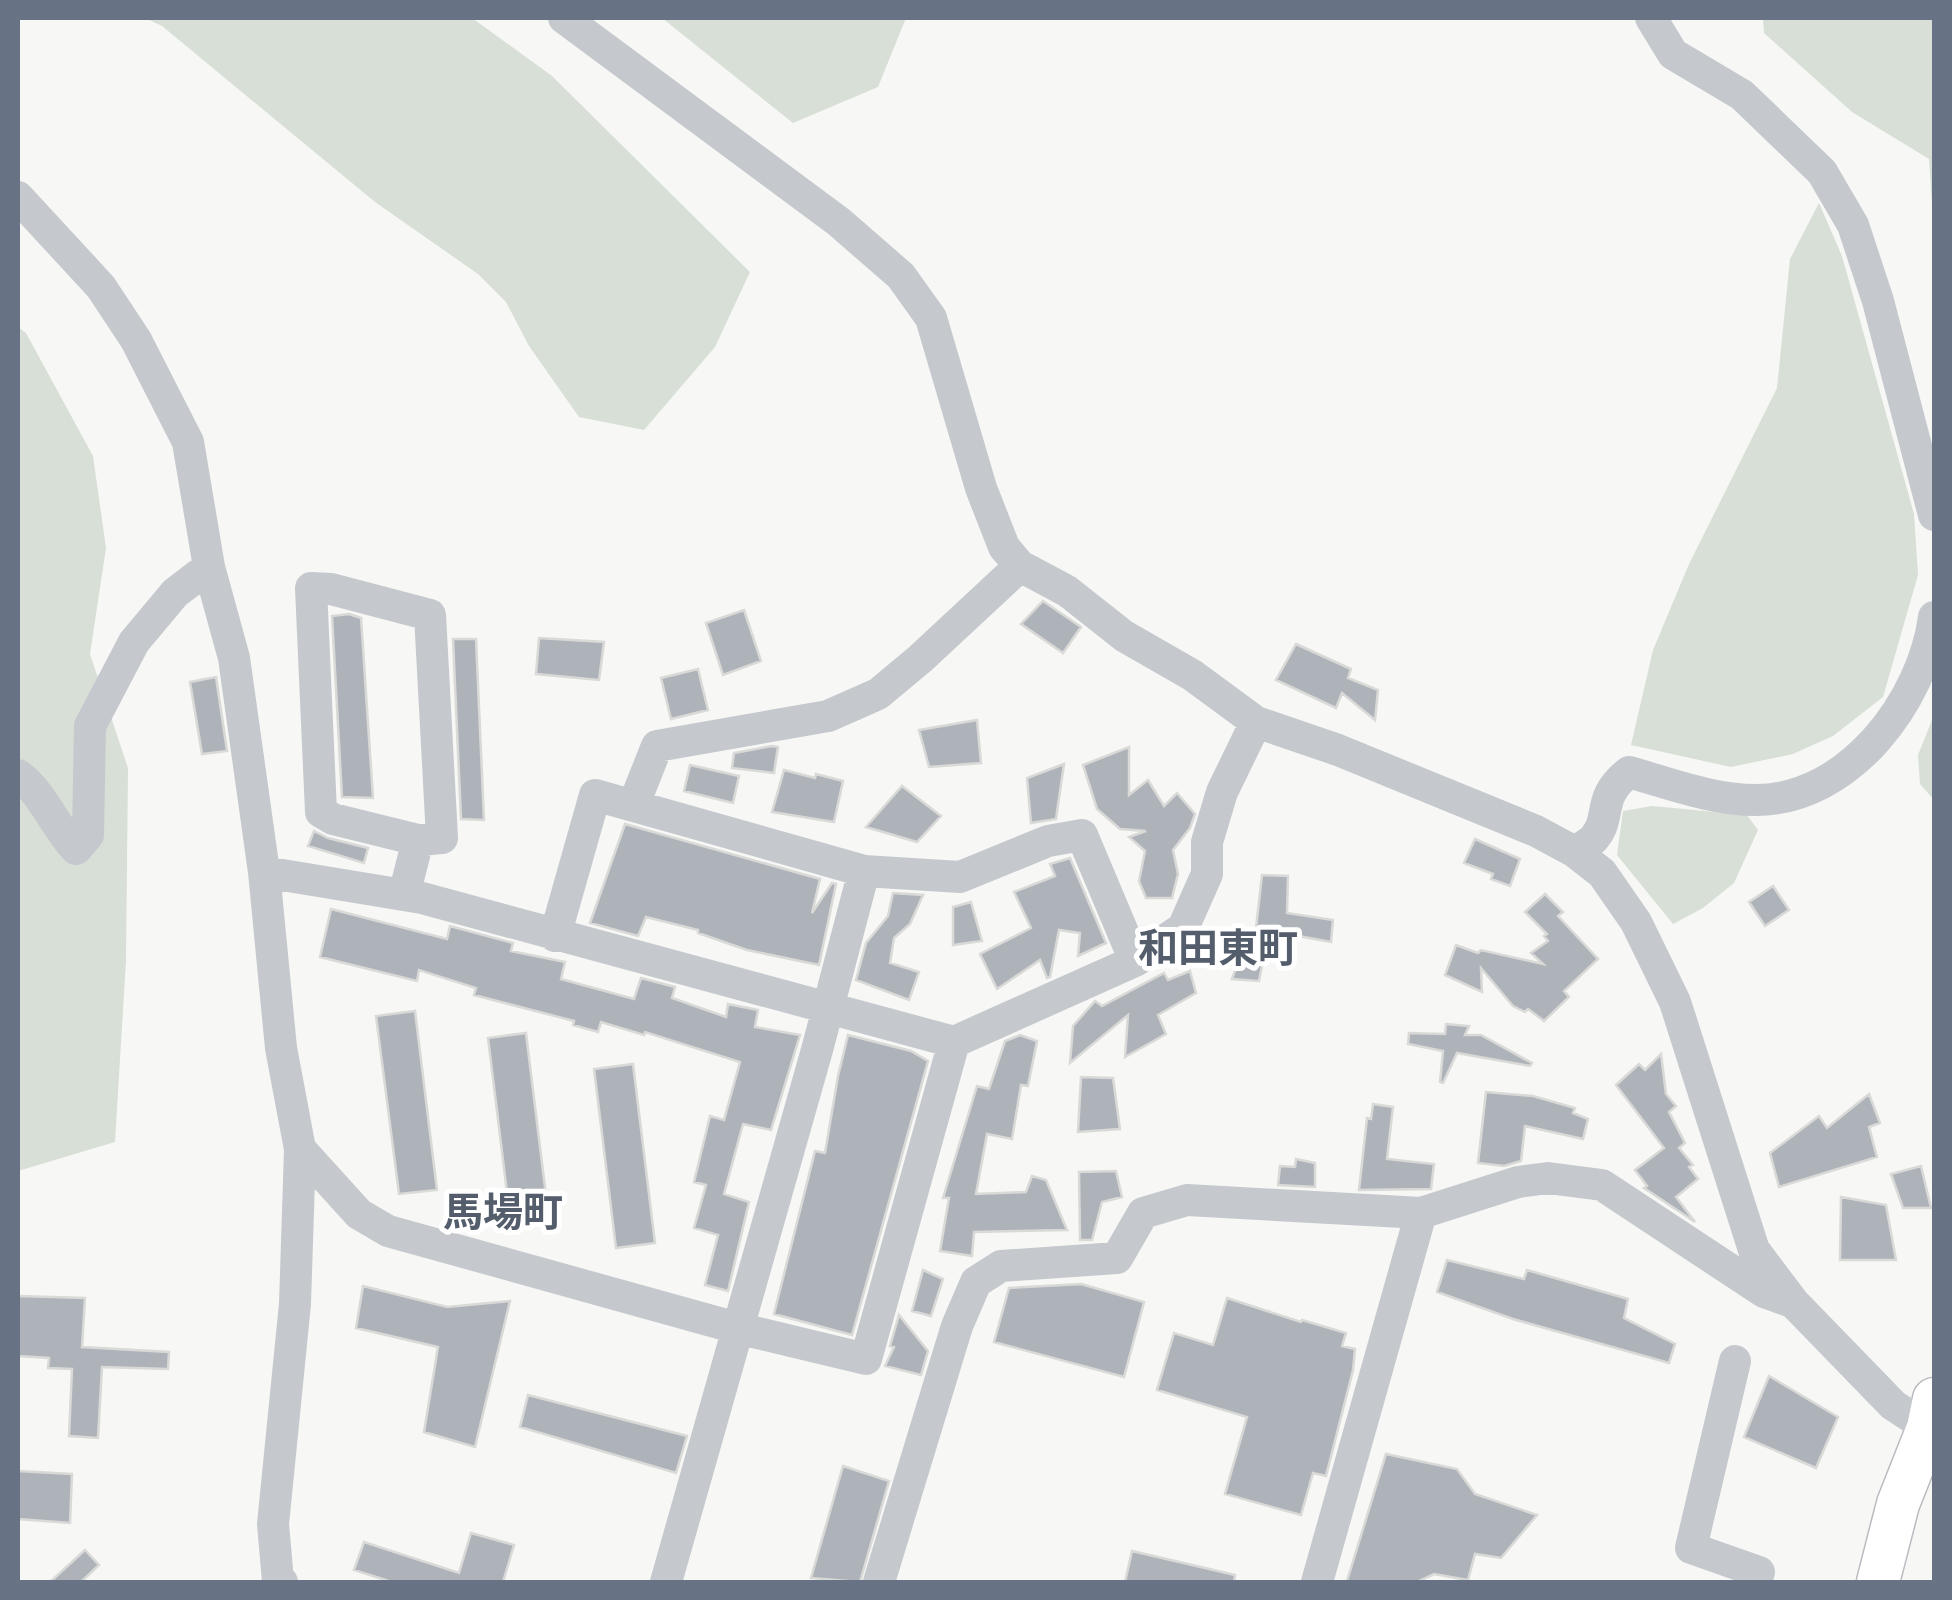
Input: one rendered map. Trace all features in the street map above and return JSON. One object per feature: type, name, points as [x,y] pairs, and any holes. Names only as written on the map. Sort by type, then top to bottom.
[{"type":"main road","points":[[1878,1582],[1898,1504],[1931,1414]]},
{"type":"street","points":[[564,18],[839,222],[902,276],[931,318],[980,488],[1004,548],[1020,566],[1068,591],[1124,636],[1192,675],[1256,722],[1356,757],[1536,831],[1602,873],[1636,922],[1675,1002],[1754,1250],[1794,1303],[1893,1405],[1931,1414]]},
{"type":"street","points":[[1651,18],[1674,54],[1742,95],[1822,172],[1853,225],[1878,301],[1934,515]]},
{"type":"street","points":[[18,198],[101,286],[136,340],[188,442],[209,568],[234,658],[264,872],[279,1032],[300,1149],[295,1304],[272,1524],[278,1581],[282,1582]]},
{"type":"street","points":[[634,804],[656,746],[828,716],[878,694],[1020,566]]},
{"type":"street","points":[[18,775],[35,790],[64,837],[76,849],[83,845],[88,835],[90,726],[134,642],[175,593],[209,568]]},
{"type":"street","points":[[311,588],[332,589],[430,615],[442,838],[418,840],[333,819],[321,812],[311,588]]},
{"type":"street","points":[[1574,852],[1596,836],[1607,797],[1629,772],[1721,797],[1758,800],[1788,796],[1831,778],[1860,755],[1901,707],[1922,669],[1934,617]]},
{"type":"street","points":[[264,872],[404,895],[954,1042],[1135,960],[1184,928],[1207,874],[1207,842],[1222,792],[1256,722]]},
{"type":"street","points":[[555,936],[595,794],[864,871],[960,877],[1048,841],[1082,835],[1135,960]]},
{"type":"street","points":[[404,895],[418,840]]},
{"type":"street","points":[[666,1582],[864,871]]},
{"type":"street","points":[[300,1149],[359,1214],[388,1232],[737,1328],[866,1359],[954,1042]]},
{"type":"street","points":[[879,1582],[944,1364],[976,1282],[1001,1266],[1117,1258],[1143,1213],[1187,1200],[1422,1214],[1518,1182],[1548,1178],[1602,1186],[1764,1292],[1794,1303]]},
{"type":"street","points":[[1317,1582],[1422,1214]]},
{"type":"street","points":[[1735,1361],[1691,1548],[1758,1572],[1756,1582]]},
{"type":"shaded area","points":[[145,18],[472,18],[552,76],[750,272],[715,347],[644,430],[579,417],[529,346],[506,302],[478,274],[375,202],[162,26]]},
{"type":"shaded area","points":[[662,18],[906,18],[878,87],[793,123]]},
{"type":"shaded area","points":[[1763,18],[1934,18],[1934,235],[1929,159],[1852,112],[1764,33]]},
{"type":"shaded area","points":[[1819,203],[1842,256],[1914,514],[1918,575],[1883,697],[1833,736],[1793,754],[1731,767],[1631,745],[1653,650],[1689,564],[1777,388],[1790,259]]},
{"type":"shaded area","points":[[18,327],[26,333],[93,456],[106,548],[90,654],[128,768],[126,960],[115,1142],[18,1171]]},
{"type":"shaded area","points":[[1934,715],[1934,800],[1920,784],[1918,755]]},
{"type":"shaded area","points":[[1652,806],[1747,815],[1758,830],[1734,883],[1703,908],[1673,924],[1617,855],[1623,811]]},
{"type":"building","points":[[1043,601],[1081,627],[1063,653],[1021,624]]},
{"type":"building","points":[[744,610],[761,661],[723,675],[706,623]]},
{"type":"building","points":[[349,614],[361,618],[373,798],[342,797],[332,616]]},
{"type":"building","points":[[539,638],[604,642],[599,680],[536,674]]},
{"type":"building","points":[[453,639],[476,639],[484,820],[461,819]]},
{"type":"building","points":[[1296,644],[1351,669],[1348,678],[1378,690],[1375,720],[1342,693],[1336,708],[1276,680]]},
{"type":"building","points":[[698,669],[708,710],[671,719],[661,678]]},
{"type":"building","points":[[216,677],[227,751],[202,754],[190,682]]},
{"type":"building","points":[[977,720],[981,763],[929,767],[919,730]]},
{"type":"building","points":[[778,747],[774,773],[732,768],[734,753]]},
{"type":"building","points":[[1129,747],[1129,795],[1148,780],[1164,806],[1177,793],[1195,814],[1190,828],[1173,850],[1178,874],[1172,898],[1146,898],[1139,881],[1145,851],[1129,837],[1146,831],[1120,829],[1097,809],[1083,765]]},
{"type":"building","points":[[1064,764],[1056,819],[1031,823],[1027,778]]},
{"type":"building","points":[[690,765],[739,776],[733,803],[684,791]]},
{"type":"building","points":[[784,770],[843,781],[834,822],[772,812]]},
{"type":"building","points":[[902,786],[941,816],[917,842],[866,827]]},
{"type":"building","points":[[625,824],[820,879],[812,913],[832,883],[836,884],[819,965],[747,950],[698,930],[646,917],[638,936],[590,923]]},
{"type":"building","points":[[314,831],[368,848],[364,863],[308,846]]},
{"type":"building","points":[[1475,839],[1520,859],[1510,886],[1491,879],[1493,874],[1464,863]]},
{"type":"building","points":[[1070,858],[1106,943],[1078,956],[1080,933],[1059,930],[1050,977],[1047,978],[1040,960],[997,989],[980,954],[1031,928],[1014,892],[1055,876],[1050,864]]},
{"type":"building","points":[[1262,875],[1288,876],[1287,913],[1333,920],[1331,942],[1256,928]]},
{"type":"building","points":[[1773,886],[1789,910],[1765,926],[1749,902]]},
{"type":"building","points":[[893,893],[923,895],[910,924],[894,938],[890,963],[919,972],[909,1000],[856,980],[866,943],[888,916]]},
{"type":"building","points":[[1545,894],[1563,912],[1558,916],[1598,959],[1564,991],[1569,997],[1544,1021],[1528,1009],[1525,1012],[1513,1006],[1481,968],[1482,992],[1445,975],[1456,945],[1478,953],[1481,950],[1543,964],[1531,953],[1548,941],[1544,936],[1547,934],[1525,912]]},
{"type":"building","points":[[971,902],[982,941],[953,945],[953,907]]},
{"type":"building","points":[[331,909],[447,939],[450,926],[513,943],[511,951],[565,962],[561,979],[634,999],[641,978],[675,987],[672,998],[726,1017],[728,1004],[758,1010],[755,1027],[800,1035],[771,1130],[743,1124],[724,1194],[749,1202],[728,1291],[705,1285],[718,1235],[694,1228],[706,1185],[694,1182],[710,1116],[724,1120],[740,1062],[601,1022],[598,1032],[573,1025],[574,1021],[474,995],[476,988],[419,970],[417,981],[320,957]]},
{"type":"building","points":[[1248,936],[1267,940],[1259,981],[1232,979]]},
{"type":"building","points":[[1190,971],[1196,993],[1158,1015],[1166,1034],[1125,1057],[1128,1015],[1070,1063],[1073,1026],[1095,1001],[1102,1006],[1164,973],[1168,980]]},
{"type":"building","points":[[415,1011],[437,1190],[399,1194],[376,1016]]},
{"type":"building","points":[[1446,1024],[1469,1026],[1465,1035],[1481,1035],[1532,1063],[1530,1066],[1457,1053],[1443,1083],[1440,1082],[1443,1051],[1408,1044],[1409,1033],[1445,1034]]},
{"type":"building","points":[[526,1033],[548,1212],[510,1217],[488,1038]]},
{"type":"building","points":[[848,1035],[911,1051],[928,1061],[852,1335],[774,1314],[815,1151],[825,1153]]},
{"type":"building","points":[[1020,1035],[1037,1041],[1028,1086],[1021,1085],[1012,1139],[987,1134],[976,1194],[1026,1192],[1032,1176],[1046,1180],[1067,1230],[974,1232],[972,1256],[940,1251],[949,1198],[943,1198],[977,1086],[989,1089],[1005,1041]]},
{"type":"building","points":[[1661,1054],[1666,1094],[1676,1106],[1669,1112],[1685,1143],[1679,1148],[1693,1165],[1689,1167],[1698,1179],[1676,1197],[1695,1222],[1644,1188],[1647,1186],[1635,1170],[1664,1148],[1616,1085],[1639,1064],[1645,1070]]},
{"type":"building","points":[[633,1064],[655,1243],[616,1248],[594,1069]]},
{"type":"building","points":[[1081,1077],[1113,1078],[1120,1129],[1078,1132]]},
{"type":"building","points":[[1486,1092],[1533,1096],[1575,1108],[1573,1113],[1588,1119],[1583,1139],[1525,1126],[1521,1161],[1504,1166],[1478,1163]]},
{"type":"building","points":[[1869,1094],[1880,1123],[1869,1127],[1877,1157],[1779,1187],[1770,1153],[1819,1116],[1827,1128]]},
{"type":"building","points":[[1373,1104],[1393,1107],[1387,1159],[1434,1164],[1431,1189],[1359,1190],[1367,1118],[1371,1119]]},
{"type":"building","points":[[1296,1159],[1315,1163],[1315,1187],[1278,1185],[1280,1166],[1295,1167]]},
{"type":"building","points":[[1921,1166],[1931,1208],[1903,1208],[1891,1174]]},
{"type":"building","points":[[1116,1171],[1122,1197],[1102,1202],[1092,1240],[1080,1240],[1079,1172]]},
{"type":"building","points":[[1841,1197],[1886,1205],[1896,1260],[1840,1260]]},
{"type":"building","points":[[1447,1260],[1524,1279],[1527,1270],[1628,1299],[1624,1318],[1675,1344],[1669,1363],[1513,1319],[1437,1292]]},
{"type":"building","points":[[923,1270],[943,1279],[931,1316],[912,1311]]},
{"type":"building","points":[[1081,1284],[1144,1302],[1124,1377],[994,1342],[1009,1288]]},
{"type":"building","points":[[363,1286],[447,1307],[510,1301],[475,1447],[424,1432],[438,1347],[356,1328]]},
{"type":"building","points":[[18,1296],[85,1298],[82,1347],[169,1352],[168,1369],[102,1367],[98,1438],[69,1436],[72,1369],[48,1368],[49,1358],[18,1356]]},
{"type":"building","points":[[1227,1298],[1346,1333],[1342,1346],[1355,1349],[1326,1476],[1313,1473],[1301,1515],[1225,1494],[1247,1417],[1157,1390],[1174,1333],[1213,1345]]},
{"type":"building","points":[[899,1315],[928,1351],[921,1375],[885,1366],[894,1347],[890,1346]]},
{"type":"building","points":[[1769,1376],[1838,1417],[1816,1468],[1744,1437]]},
{"type":"building","points":[[528,1395],[687,1436],[676,1473],[520,1427]]},
{"type":"building","points":[[1386,1454],[1457,1469],[1475,1494],[1537,1515],[1501,1558],[1475,1554],[1468,1580],[1434,1574],[1417,1582],[1347,1581]]},
{"type":"building","points":[[843,1466],[889,1481],[860,1582],[811,1578]]},
{"type":"building","points":[[18,1471],[72,1474],[70,1523],[18,1519]]},
{"type":"building","points":[[471,1533],[514,1545],[503,1582],[392,1582],[354,1570],[364,1542],[459,1573]]},
{"type":"building","points":[[85,1550],[99,1565],[81,1582],[50,1582]]},
{"type":"building","points":[[1132,1551],[1235,1575],[1234,1582],[1125,1582]]},
{"type":"district","name":"和田東町","points":[[1218,948]]},
{"type":"district","name":"馬場町","points":[[503,1212]]}]
